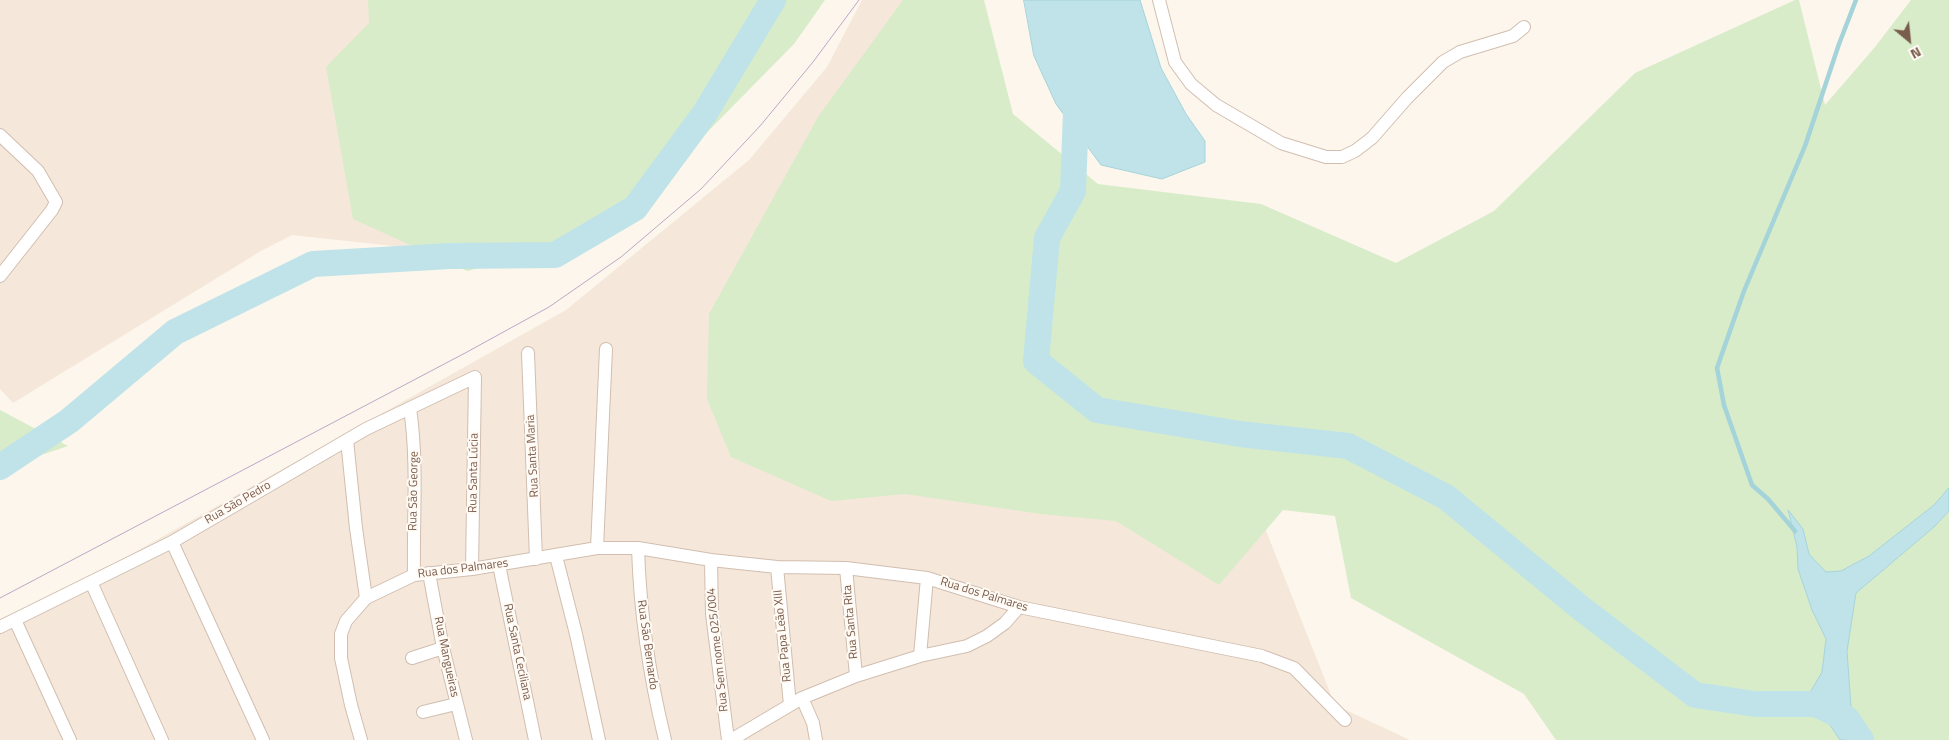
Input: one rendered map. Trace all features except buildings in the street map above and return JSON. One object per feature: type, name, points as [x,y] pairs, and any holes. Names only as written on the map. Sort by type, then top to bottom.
[{"type":"street","points":[[1159,0],[1175,62],[1191,84],[1216,105],[1281,143],[1326,157],[1342,157],[1355,151],[1372,138],[1407,98],[1443,62],[1460,52],[1513,36],[1524,27]]},
{"type":"street","points":[[0,135],[38,172],[52,192],[56,202],[56,205],[0,276]]},
{"type":"street","points":[[597,548],[606,349]]},
{"type":"street","name":"Rua Santa Maria","points":[[528,353],[536,559]]},
{"type":"street","name":"Rua São Pedro","points":[[0,627],[172,542],[366,429],[475,377]]},
{"type":"street","name":"Rua Santa Lúcia","points":[[472,569],[475,377]]},
{"type":"street","name":"Rua São George","points":[[410,408],[415,460],[414,575]]},
{"type":"street","points":[[347,440],[358,546],[366,598]]},
{"type":"street","points":[[172,542],[263,740]]},
{"type":"street","name":"Rua dos Palmares","points":[[361,740],[341,658],[341,634],[346,620],[366,598],[414,575],[472,569],[597,548],[638,548],[711,560],[776,567],[846,568],[927,578],[1019,607],[1159,634],[1262,656],[1283,663],[1294,668],[1345,720]]},
{"type":"street","name":"Rua São Bernardo","points":[[638,548],[640,597],[647,658],[665,740]]},
{"type":"street","points":[[556,556],[576,634],[599,740]]},
{"type":"street","name":"Rua Sem nome 025/004","points":[[711,560],[712,614],[729,740]]},
{"type":"street","name":"Rua Santa Ceciliana","points":[[498,565],[535,740]]},
{"type":"street","name":"Rua Papa Leão XIII","points":[[776,567],[790,704]]},
{"type":"street","name":"Rua Santa Rita","points":[[846,568],[856,676]]},
{"type":"street","name":"Rua Mangueiras","points":[[429,573],[443,648],[466,740]]},
{"type":"street","points":[[920,656],[927,578]]},
{"type":"street","points":[[91,582],[162,740]]},
{"type":"street","points":[[729,740],[790,704],[856,676],[920,656],[967,646],[1005,623],[1019,607]]},
{"type":"street","points":[[15,620],[70,740]]},
{"type":"street","points":[[412,658],[443,648]]},
{"type":"street","points":[[802,698],[813,723],[816,740]]},
{"type":"street","points":[[423,712],[456,704]]},
{"type":"shaded area","points":[[0,0],[789,0],[484,256],[292,235],[261,251],[13,403],[0,389]]},
{"type":"shaded area","points":[[862,0],[961,0],[949,377],[1082,518],[1122,515],[1240,465],[1335,705],[1410,740],[0,740],[0,628],[566,310],[749,160],[827,67]]},
{"type":"green space","points":[[368,0],[825,0],[794,44],[604,237],[467,271],[353,219],[326,67],[369,23]]},
{"type":"green space","points":[[903,0],[984,0],[1013,114],[1098,184],[1261,204],[1396,263],[1494,211],[1635,73],[1795,0],[1799,0],[1825,105],[1875,47],[1911,0],[1949,0],[1949,488],[1934,505],[1869,556],[1841,571],[1826,572],[1809,554],[1803,529],[1788,512],[1797,547],[1798,569],[1812,610],[1826,639],[1822,672],[1805,701],[1830,725],[1840,740],[1556,740],[1524,694],[1351,598],[1335,516],[1283,510],[1219,585],[1116,521],[1041,514],[905,494],[831,501],[731,457],[707,399],[709,314],[818,117]]},
{"type":"green space","points":[[0,410],[68,446],[0,469]]},
{"type":"green space","points":[[1949,511],[1949,740],[1873,740],[1851,707],[1847,651],[1856,593],[1934,527]]},
{"type":"water","points":[[1024,0],[1140,0],[1161,68],[1186,114],[1205,141],[1205,162],[1162,179],[1101,165],[1056,104],[1034,56]]},
{"type":"water","points":[[1949,488],[1949,511],[1934,527],[1856,593],[1847,651],[1851,707],[1873,740],[1840,740],[1830,725],[1805,701],[1822,672],[1826,639],[1812,610],[1798,569],[1797,547],[1788,510],[1803,529],[1809,554],[1826,572],[1841,571],[1869,556],[1934,505]]},
{"type":"waterway","points":[[0,467],[69,421],[175,332],[313,264],[450,256],[555,255],[635,208],[705,113],[773,0]]},
{"type":"waterway","points":[[1795,531],[1768,499],[1752,485],[1724,405],[1717,368],[1744,291],[1805,146],[1839,44],[1856,0]]},
{"type":"waterway","points":[[1072,96],[1076,112],[1073,191],[1047,238],[1036,361],[1097,410],[1240,434],[1348,446],[1446,497],[1582,609],[1695,695],[1755,704],[1816,704],[1847,719],[1861,740]]},
{"type":"tram line","points":[[0,598],[549,307],[621,257],[701,189],[760,126],[813,62],[859,0]]}]
